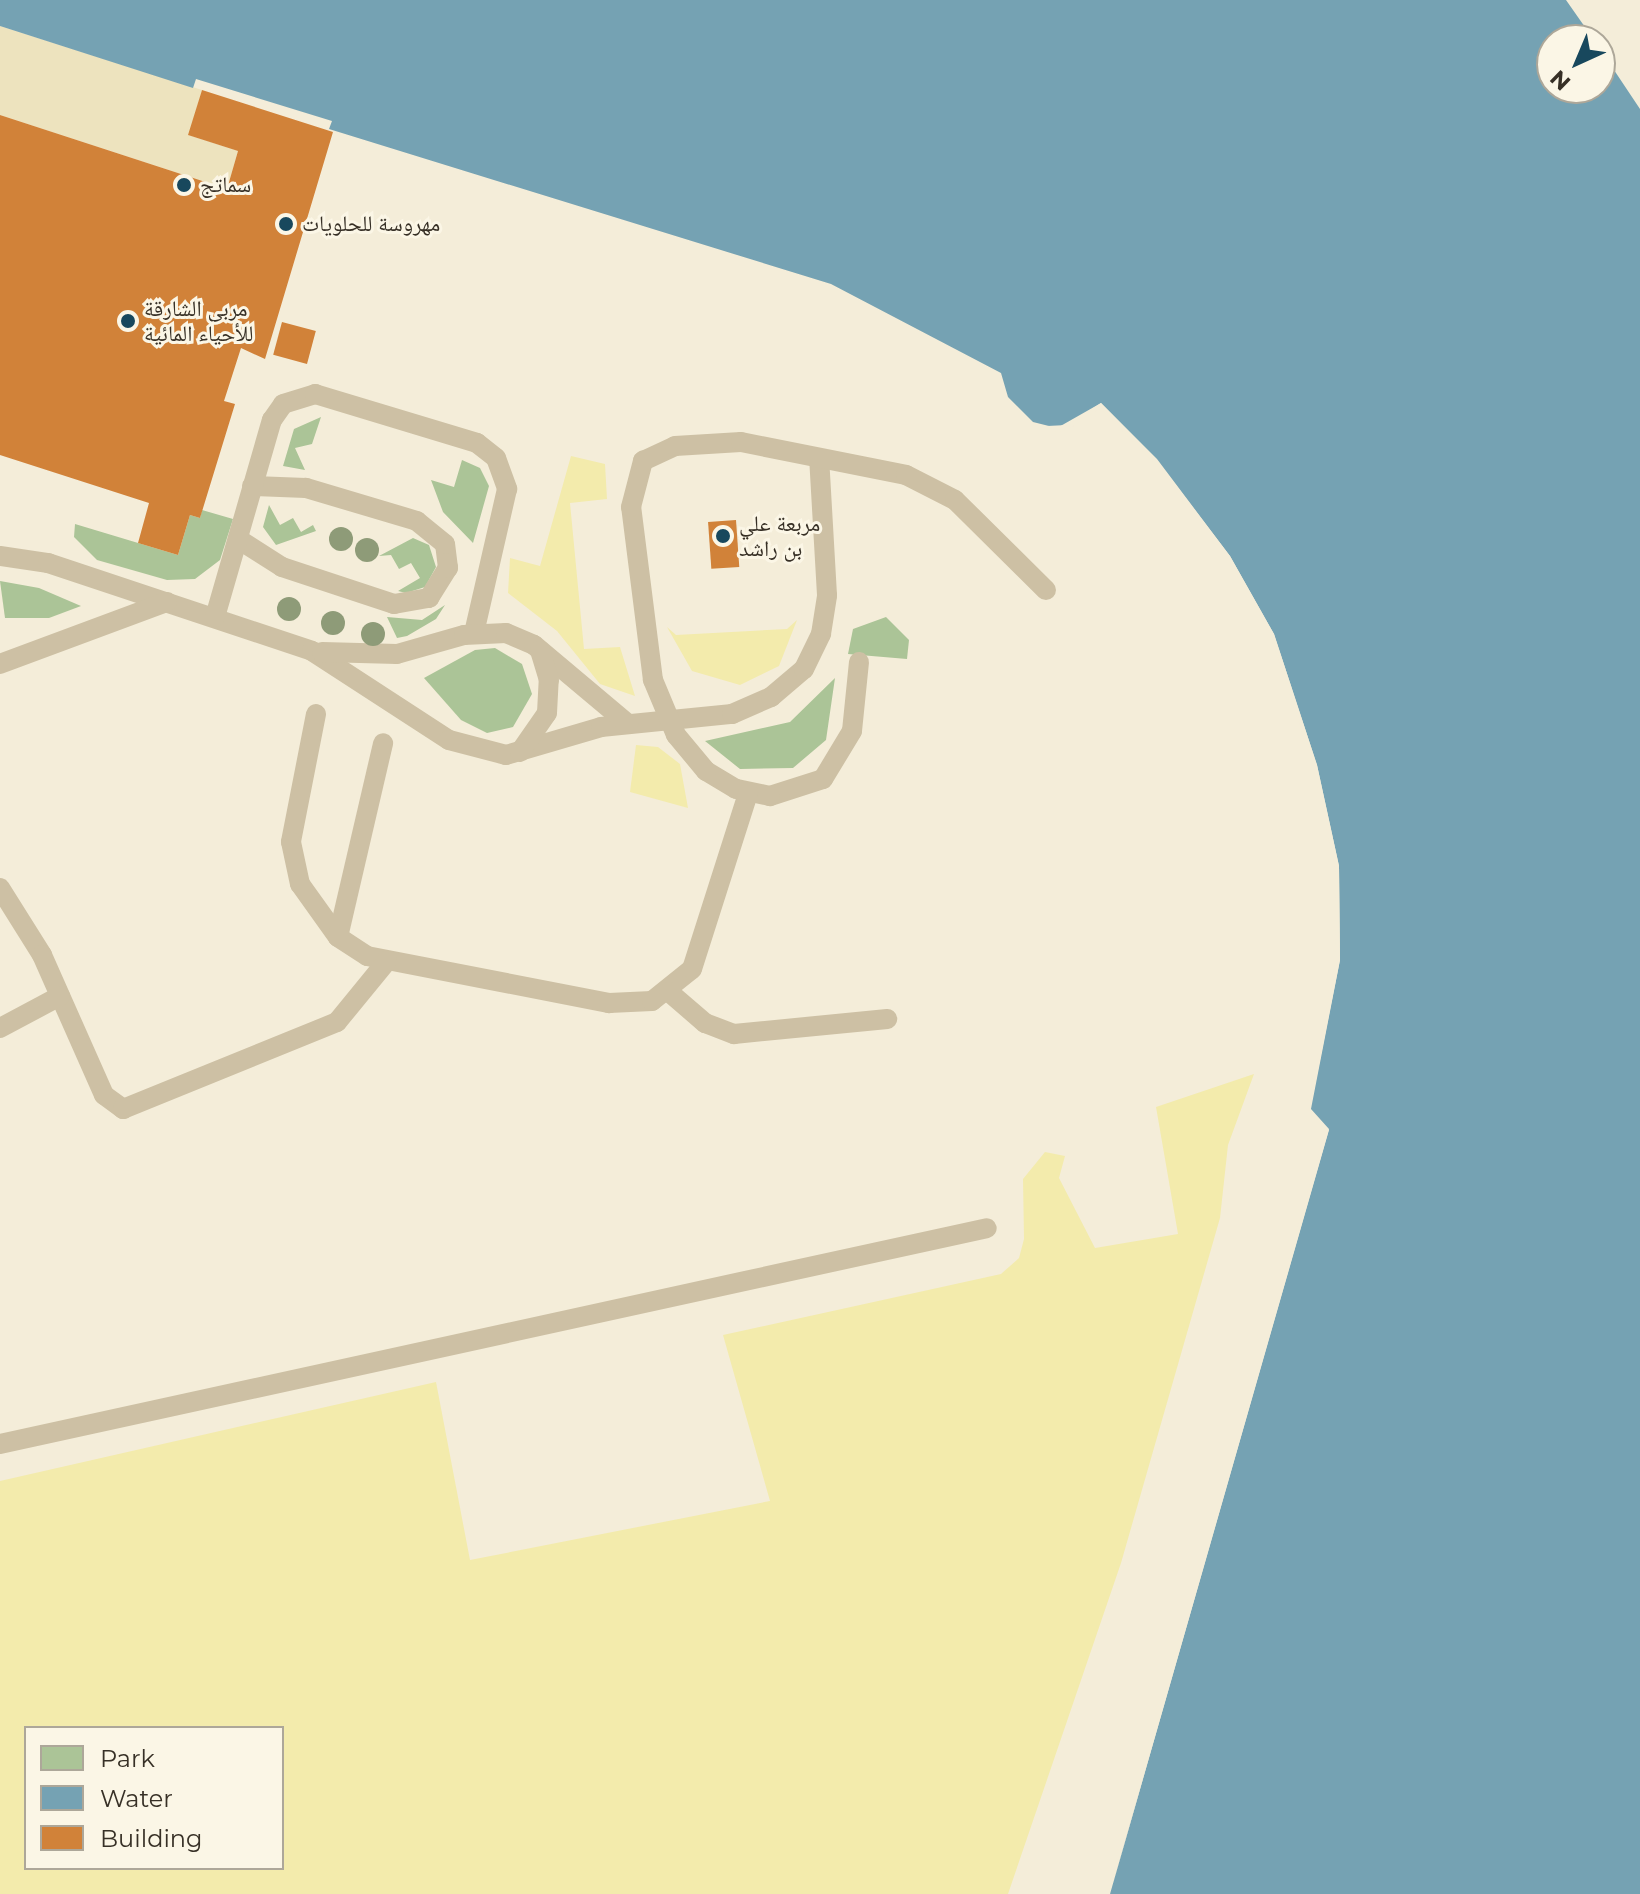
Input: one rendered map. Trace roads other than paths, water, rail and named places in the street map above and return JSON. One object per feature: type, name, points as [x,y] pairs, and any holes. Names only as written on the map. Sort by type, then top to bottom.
[{"type":"lane","points":[[215,617],[272,420],[304,395],[326,396],[488,450],[507,489],[474,633]]},
{"type":"lane","points":[[859,662],[852,731],[836,765],[789,795],[748,793],[706,771],[670,724],[651,665],[631,507],[637,471],[663,448],[719,442],[819,458],[940,490],[1046,590]]},
{"type":"lane","points":[[0,556],[48,563],[312,651],[462,747],[520,752],[628,724],[670,724],[711,719],[771,697],[814,653],[827,595],[819,458]]},
{"type":"lane","points":[[238,539],[282,567],[394,604],[429,598],[448,568],[445,544],[428,526],[306,488],[252,486]]},
{"type":"lane","points":[[0,664],[167,602]]},
{"type":"lane","points":[[312,651],[397,654],[474,633],[506,633],[540,650],[628,724]]},
{"type":"lane","points":[[520,752],[548,704],[540,650]]},
{"type":"lane","points":[[316,714],[291,842],[300,884],[338,937],[387,961],[609,1003],[669,992],[700,955],[748,793]]},
{"type":"lane","points":[[338,937],[383,743]]},
{"type":"lane","points":[[0,888],[60,996],[104,1095],[131,1109],[337,1022],[387,961]]},
{"type":"lane","points":[[669,992],[705,1023],[734,1034],[887,1019]]},
{"type":"lane","points":[[0,1028],[60,996]]},
{"type":"lane","points":[[0,1444],[987,1228]]},
{"type":"water","points":[[0,0],[1566,0],[1583,24],[1536,24],[1536,104],[1616,104],[1616,73],[1640,109],[1640,1894],[1110,1894],[1329,1130],[1310,1110],[1340,960],[1339,866],[1317,765],[1274,634],[1230,556],[1157,459],[1101,403],[1057,428],[1033,422],[1008,397],[1001,373],[831,284],[329,129],[332,121],[196,79],[193,88],[0,26]]},
{"type":"place","name":"سماتج","points":[[184,185]]},
{"type":"place","name":"مهروسة للحلويات","points":[[286,224]]},
{"type":"place","name":"مربى الشارقة للأحياء المائية","points":[[128,321]]},
{"type":"place","name":"مربعة علي بن راشد","points":[[723,536]]}]
